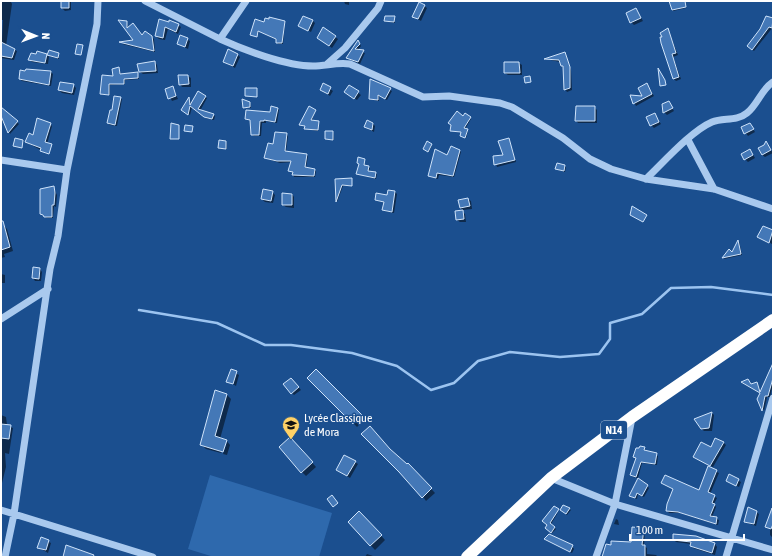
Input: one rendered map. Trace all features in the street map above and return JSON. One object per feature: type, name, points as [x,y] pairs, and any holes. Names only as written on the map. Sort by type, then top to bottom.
[{"type":"highway","name":"N14","points":[[467,557],[550,478],[632,417],[773,320]]},
{"type":"street","points":[[5,557],[14,514],[32,386],[67,170],[97,24],[98,1]]},
{"type":"street","points":[[145,1],[242,49],[293,63],[313,66],[339,62],[358,66],[423,97],[449,96],[500,103],[512,107],[563,138],[590,159],[611,169],[646,179],[714,189],[773,209]]},
{"type":"street","points":[[220,39],[246,1]]},
{"type":"street","points":[[327,64],[346,48],[378,8],[381,1]]},
{"type":"street","points":[[646,179],[688,140],[713,122],[737,119],[748,112],[766,87],[773,82]]},
{"type":"street","points":[[688,140],[714,189]]},
{"type":"street","points":[[1,160],[67,170]]},
{"type":"street","points":[[1,319],[48,289]]},
{"type":"street","points":[[726,557],[773,398]]},
{"type":"street","points":[[596,557],[615,504],[632,417]]},
{"type":"street","points":[[550,478],[615,504],[773,550]]},
{"type":"street","points":[[1,510],[133,554],[153,557]]},
{"type":"shaded area","points":[[210,475],[332,513],[319,557],[214,557],[188,549]]},
{"type":"building","points":[[61,1],[69,1],[69,8],[61,8]]},
{"type":"building","points":[[669,1],[685,1],[686,7],[672,10]]},
{"type":"building","points":[[419,2],[425,5],[418,19],[412,17]]},
{"type":"building","points":[[636,8],[641,18],[630,23],[626,13]]},
{"type":"building","points":[[303,16],[313,20],[308,31],[298,26]]},
{"type":"building","points":[[385,16],[395,16],[394,22],[384,21]]},
{"type":"building","points":[[766,16],[773,18],[772,28],[769,27],[752,50],[747,46],[760,29]]},
{"type":"building","points":[[269,17],[285,21],[282,43],[276,43],[276,39],[258,31],[257,37],[250,35],[255,19],[264,22],[265,18],[269,19]]},
{"type":"building","points":[[159,19],[169,22],[169,20],[179,24],[176,32],[165,27],[163,38],[155,36]]},
{"type":"building","points":[[118,20],[127,21],[127,28],[133,23],[142,35],[145,31],[152,36],[154,51],[119,42],[133,40]]},
{"type":"building","points":[[323,27],[336,36],[329,46],[317,38]]},
{"type":"building","points":[[668,28],[676,53],[672,54],[679,77],[673,79],[660,37],[662,37],[660,33]]},
{"type":"building","points":[[180,35],[188,38],[185,47],[177,44]]},
{"type":"building","points":[[358,40],[360,44],[355,49],[364,50],[358,62],[346,58]]},
{"type":"building","points":[[1,42],[15,49],[12,58],[1,56]]},
{"type":"building","points":[[77,44],[83,45],[81,55],[75,54]]},
{"type":"building","points":[[228,49],[238,54],[233,66],[223,62]]},
{"type":"building","points":[[49,50],[59,53],[58,58],[47,55]]},
{"type":"building","points":[[37,51],[47,54],[45,63],[28,60],[31,53],[36,54]]},
{"type":"building","points":[[565,52],[570,67],[570,88],[564,90],[563,66],[561,66],[559,60],[544,59]]},
{"type":"building","points":[[155,61],[156,71],[139,72],[137,64]]},
{"type":"building","points":[[504,62],[519,62],[520,73],[504,73]]},
{"type":"building","points":[[119,67],[120,74],[138,72],[138,78],[124,79],[124,84],[109,84],[109,95],[100,94],[102,75],[113,76],[112,69]]},
{"type":"building","points":[[658,68],[665,80],[666,85],[660,86]]},
{"type":"building","points":[[26,69],[51,71],[49,85],[19,79],[20,70],[25,71]]},
{"type":"building","points":[[178,75],[188,75],[189,84],[179,85]]},
{"type":"building","points":[[530,76],[531,82],[525,83],[524,77]]},
{"type":"building","points":[[370,79],[391,88],[385,99],[378,95],[378,100],[369,99]]},
{"type":"building","points":[[60,82],[74,84],[72,93],[58,90]]},
{"type":"building","points":[[323,83],[331,87],[328,94],[320,90]]},
{"type":"building","points":[[647,83],[652,94],[633,104],[630,95],[642,96],[638,88]]},
{"type":"building","points":[[349,85],[359,91],[354,99],[344,92]]},
{"type":"building","points":[[173,86],[176,96],[168,99],[165,89]]},
{"type":"building","points":[[245,88],[257,88],[257,97],[245,96]]},
{"type":"building","points":[[198,91],[206,96],[198,109],[214,114],[212,119],[204,117],[190,106],[188,115],[181,110],[189,97],[190,105]]},
{"type":"building","points":[[114,96],[121,97],[115,125],[107,123],[110,110],[112,110]]},
{"type":"building","points":[[242,99],[250,102],[250,107],[243,108]]},
{"type":"building","points":[[669,101],[673,108],[663,113],[662,104]]},
{"type":"building","points":[[271,106],[278,108],[275,122],[264,120],[260,121],[259,135],[251,135],[250,120],[245,119],[246,110],[270,112]]},
{"type":"building","points":[[309,106],[316,110],[311,120],[319,121],[318,130],[304,129],[305,126],[299,125]]},
{"type":"building","points":[[576,106],[595,106],[595,121],[575,121]]},
{"type":"building","points":[[1,107],[18,121],[8,133],[1,116]]},
{"type":"building","points":[[457,111],[463,116],[465,113],[471,117],[464,128],[468,129],[465,138],[460,136],[461,132],[450,131],[451,125],[448,123]]},
{"type":"building","points":[[655,113],[659,122],[650,126],[646,117]]},
{"type":"building","points":[[37,118],[51,123],[45,142],[52,144],[49,154],[40,151],[41,148],[25,142],[29,133],[33,135]]},
{"type":"building","points":[[367,120],[373,123],[372,130],[364,127]]},
{"type":"building","points":[[171,123],[179,125],[179,139],[170,139]]},
{"type":"building","points":[[750,123],[754,129],[744,134],[741,127]]},
{"type":"building","points":[[185,125],[193,126],[192,132],[184,131]]},
{"type":"building","points":[[325,131],[333,131],[333,140],[325,139]]},
{"type":"building","points":[[275,132],[287,133],[285,151],[307,154],[305,167],[315,169],[314,176],[292,175],[293,172],[288,171],[291,161],[277,161],[264,158],[268,143],[273,144]]},
{"type":"building","points":[[15,138],[23,140],[22,148],[13,146]]},
{"type":"building","points":[[509,138],[515,160],[494,165],[493,156],[503,155],[498,141]]},
{"type":"building","points":[[219,140],[226,141],[226,149],[218,148]]},
{"type":"building","points":[[427,141],[432,144],[428,152],[423,149]]},
{"type":"building","points":[[766,141],[771,150],[762,155],[758,148],[764,145]]},
{"type":"building","points":[[451,146],[460,150],[453,176],[437,173],[436,178],[428,176],[435,149],[447,155]]},
{"type":"building","points":[[750,149],[753,155],[744,160],[741,154]]},
{"type":"building","points":[[358,157],[365,159],[364,165],[369,166],[368,171],[376,172],[375,178],[356,174],[359,164],[357,163]]},
{"type":"building","points":[[557,163],[565,165],[564,171],[555,169]]},
{"type":"building","points":[[352,178],[352,186],[342,185],[336,202],[335,179]]},
{"type":"building","points":[[54,186],[55,193],[54,205],[52,205],[52,217],[44,217],[40,214],[40,189]]},
{"type":"building","points":[[263,189],[273,191],[271,201],[261,199]]},
{"type":"building","points":[[388,190],[395,191],[392,212],[382,210],[384,202],[375,200],[376,193],[387,195]]},
{"type":"building","points":[[282,193],[292,194],[292,205],[282,205]]},
{"type":"building","points":[[468,198],[470,206],[460,208],[458,200]]},
{"type":"building","points":[[632,206],[647,215],[643,222],[630,215]]},
{"type":"building","points":[[463,210],[464,219],[456,220],[455,211]]},
{"type":"building","points":[[1,221],[3,221],[10,247],[1,250]]},
{"type":"building","points":[[763,226],[773,230],[769,243],[757,237]]},
{"type":"building","points":[[738,240],[741,254],[722,258],[729,249],[732,252]]},
{"type":"building","points":[[33,267],[40,268],[39,279],[32,278]]},
{"type":"building","points":[[773,363],[773,378],[768,396],[765,396],[762,411],[757,399],[760,393],[741,382],[748,379],[751,384],[757,382],[760,392]]},
{"type":"building","points":[[231,369],[237,371],[233,384],[226,382]]},
{"type":"building","points":[[316,369],[362,415],[353,424],[307,378]]},
{"type":"building","points":[[291,378],[299,387],[291,394],[283,384]]},
{"type":"building","points":[[215,390],[227,394],[215,436],[227,440],[223,452],[200,445]]},
{"type":"building","points":[[712,412],[709,428],[701,429],[694,419]]},
{"type":"building","points":[[1,424],[11,425],[9,439],[1,438]]},
{"type":"building","points":[[370,426],[390,449],[407,464],[408,463],[432,488],[422,498],[399,472],[361,434]]},
{"type":"building","points":[[290,437],[313,462],[301,473],[279,447]]},
{"type":"building","points":[[715,438],[724,442],[710,466],[693,457],[701,442],[711,447]]},
{"type":"building","points":[[640,446],[645,447],[644,450],[657,453],[655,464],[641,462],[636,477],[630,475],[636,458],[633,457],[636,448],[639,448]]},
{"type":"building","points":[[344,455],[356,461],[347,476],[336,470]]},
{"type":"building","points":[[708,466],[717,470],[708,492],[715,495],[712,503],[715,504],[710,516],[717,517],[716,524],[678,512],[666,511],[673,489],[661,483],[665,475],[699,490]]},
{"type":"building","points":[[729,474],[739,479],[736,486],[726,481]]},
{"type":"building","points":[[638,478],[648,485],[642,496],[637,493],[635,498],[629,496]]},
{"type":"building","points":[[332,495],[338,503],[333,507],[327,499]]},
{"type":"building","points":[[563,505],[570,508],[566,514],[560,510]]},
{"type":"building","points":[[554,506],[559,509],[550,523],[555,527],[551,533],[545,528],[547,525],[542,521]]},
{"type":"building","points":[[748,507],[757,511],[754,524],[744,522]]},
{"type":"building","points":[[772,508],[773,524],[771,529],[765,527]]},
{"type":"building","points":[[359,511],[382,535],[370,546],[348,522]]},
{"type":"building","points":[[632,527],[644,528],[642,545],[645,545],[645,557],[602,557],[606,544],[611,545],[611,541],[631,542]]},
{"type":"building","points":[[549,534],[573,545],[570,552],[544,539]]},
{"type":"building","points":[[673,534],[696,536],[715,543],[712,553],[690,546],[691,542],[673,540]]},
{"type":"building","points":[[41,537],[49,540],[46,550],[37,548]]},
{"type":"building","points":[[66,545],[94,555],[93,557],[63,557]]},
{"type":"waterway","points":[[139,310],[217,323],[265,345],[291,345],[352,353],[397,366],[431,390],[454,383],[478,361],[510,352],[560,357],[599,354],[610,339],[610,323],[642,314],[671,288],[711,287],[773,295]]},
{"type":"place","name":"Lycée Classique de Mora","points":[[291,440]]}]
